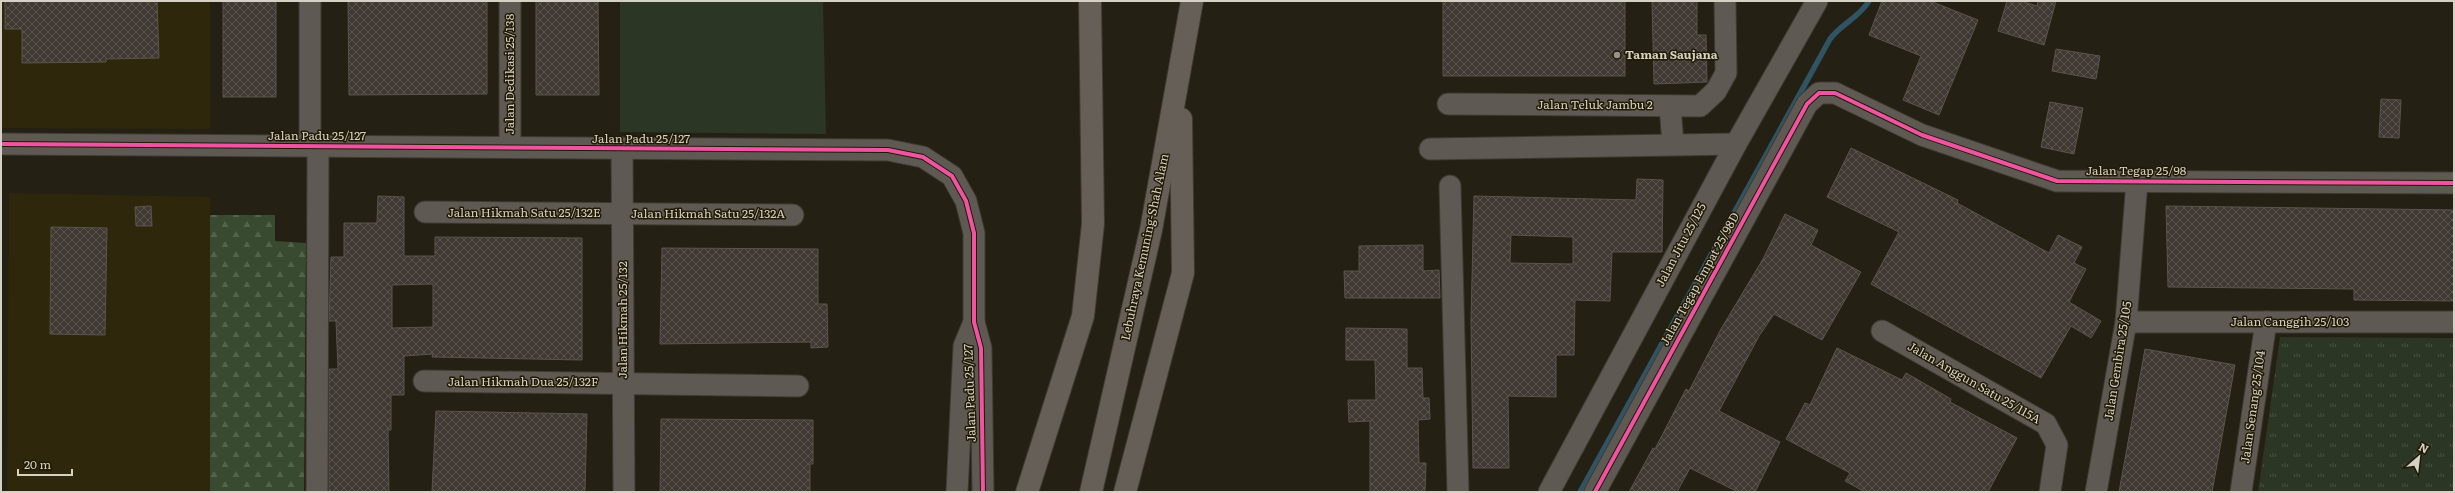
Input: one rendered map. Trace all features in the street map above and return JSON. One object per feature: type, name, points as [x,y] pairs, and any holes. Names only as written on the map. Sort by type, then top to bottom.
[{"type":"highway","points":[[1029,482],[1083,316],[1093,224],[1090,1]]},
{"type":"highway","name":"Lebuhraya Kemuning-Shah Alam","points":[[1091,492],[1151,230],[1192,1]]},
{"type":"highway","points":[[1125,492],[1182,273],[1180,66]]},
{"type":"street","points":[[310,1],[314,146],[317,492]]},
{"type":"street","name":"Jalan Dedikasi 25/138","points":[[510,1],[510,147]]},
{"type":"street","name":"Jalan Teluk Jambu 2","points":[[1448,104],[1700,106],[1716,91],[1726,73],[1725,1]]},
{"type":"street","name":"Jalan Jitu 25/125","points":[[1549,492],[1736,144],[1817,1]]},
{"type":"street","name":"Jalan Tegap Empat 25/98D","points":[[1595,492],[1807,104],[1819,93],[1835,93]]},
{"type":"street","name":"Jalan Tegap 25/98","points":[[1835,93],[1922,135],[2057,181],[2454,183]]},
{"type":"street","points":[[1670,106],[1673,144]]},
{"type":"street","name":"Jalan Padu 25/127","points":[[1,144],[888,150],[922,157],[952,176],[966,201],[974,233],[974,322],[981,348],[983,492]]},
{"type":"street","points":[[1430,149],[1736,144]]},
{"type":"street","name":"Jalan Hikmah 25/132","points":[[622,148],[624,492]]},
{"type":"street","name":"Jalan Gembira 25/105","points":[[2096,492],[2126,322],[2137,181]]},
{"type":"street","points":[[1450,186],[1458,492]]},
{"type":"street","name":"Jalan Hikmah Satu 25/132E","points":[[425,212],[622,213]]},
{"type":"street","name":"Jalan Hikmah Satu 25/132A","points":[[622,213],[793,215]]},
{"type":"street","name":"Jalan Padu 25/127","points":[[957,492],[964,346],[974,322]]},
{"type":"street","name":"Jalan Canggih 25/103","points":[[2126,322],[2454,322]]},
{"type":"street","name":"Jalan Senang 25/104","points":[[2241,492],[2266,322]]},
{"type":"street","name":"Jalan Anggun Satu 25/115A","points":[[1882,331],[2046,424],[2058,445],[2050,492]]},
{"type":"street","name":"Jalan Hikmah Dua 25/132F","points":[[424,381],[623,382],[798,386]]},
{"type":"shaded area","points":[[1,1],[210,1],[210,129],[1,128]]},
{"type":"shaded area","points":[[9,193],[210,197],[210,492],[7,492]]},
{"type":"green space","points":[[620,1],[823,1],[826,134],[620,132]]},
{"type":"green space","points":[[210,215],[275,215],[275,241],[306,243],[304,492],[210,492]]},
{"type":"green space","points":[[2280,337],[2454,338],[2454,492],[2258,492]]},
{"type":"building","points":[[5,1],[157,1],[159,58],[106,59],[106,62],[22,63],[22,29],[5,29]]},
{"type":"building","points":[[223,1],[276,1],[276,97],[223,97]]},
{"type":"building","points":[[348,1],[487,1],[487,94],[349,95]]},
{"type":"building","points":[[536,1],[598,1],[599,95],[536,95]]},
{"type":"building","points":[[1443,1],[1625,1],[1625,76],[1443,76]]},
{"type":"building","points":[[1652,1],[1697,1],[1697,35],[1706,35],[1707,82],[1654,84]]},
{"type":"building","points":[[1882,1],[1930,1],[1978,20],[1939,115],[1903,100],[1921,56],[1869,35]]},
{"type":"building","points":[[2007,1],[2021,1],[2037,6],[2038,1],[2056,1],[2044,45],[1998,31]]},
{"type":"building","points":[[2056,49],[2100,56],[2096,79],[2052,71]]},
{"type":"building","points":[[2381,99],[2401,100],[2399,138],[2379,137]]},
{"type":"building","points":[[2050,102],[2083,108],[2074,154],[2041,147]]},
{"type":"building","points":[[1851,148],[1958,200],[1957,203],[2049,253],[2058,235],[2082,247],[2074,263],[2086,269],[2069,302],[2101,321],[2091,338],[2071,326],[2041,378],[1871,284],[1899,232],[1827,197]]},
{"type":"building","points":[[1637,179],[1663,180],[1662,252],[1612,252],[1610,301],[1575,300],[1574,355],[1556,355],[1556,397],[1508,396],[1509,468],[1473,468],[1471,320],[1474,196],[1636,200]],"holes":[[[1511,235],[1573,237],[1573,264],[1510,263]]]},
{"type":"building","points":[[378,196],[404,197],[404,256],[435,256],[435,237],[582,238],[582,360],[432,357],[433,354],[404,356],[404,395],[391,395],[391,430],[388,430],[389,492],[329,492],[329,369],[338,369],[336,321],[329,321],[331,257],[344,257],[344,223],[377,223]],"holes":[[[433,284],[433,327],[392,328],[392,285]]]},
{"type":"building","points":[[151,206],[152,226],[136,226],[135,207]]},
{"type":"building","points":[[2166,206],[2454,210],[2454,301],[2354,300],[2354,289],[2168,287]]},
{"type":"building","points":[[1785,214],[1818,230],[1811,245],[1861,272],[1822,340],[1774,314],[1759,336],[1719,411],[1780,442],[1755,492],[1738,492],[1690,468],[1677,492],[1629,492],[1653,448],[1655,449],[1686,389],[1689,391],[1721,329],[1763,259]]},
{"type":"building","points":[[51,227],[107,228],[105,335],[50,334]]},
{"type":"building","points":[[1423,245],[1423,271],[1439,270],[1440,298],[1345,298],[1344,271],[1359,271],[1359,246]]},
{"type":"building","points":[[662,248],[818,249],[818,304],[827,304],[828,347],[811,348],[811,342],[660,344]]},
{"type":"building","points":[[1346,328],[1407,329],[1407,368],[1422,368],[1423,398],[1429,398],[1430,419],[1418,420],[1419,463],[1426,463],[1425,492],[1370,492],[1370,421],[1349,422],[1348,400],[1376,400],[1375,360],[1346,360]]},
{"type":"building","points":[[1837,348],[1902,380],[1906,373],[1951,399],[1950,402],[2017,438],[1988,492],[1865,492],[1845,481],[1850,473],[1786,439],[1805,403],[1810,405]]},
{"type":"building","points":[[2145,349],[2235,365],[2212,492],[2119,492]]},
{"type":"building","points":[[436,411],[587,414],[585,492],[432,492]]},
{"type":"building","points":[[661,419],[813,420],[813,464],[810,464],[810,492],[660,492]]},
{"type":"waterway","points":[[1580,492],[1830,39],[1839,29],[1861,12],[1869,1]]},
{"type":"cycle path","points":[[1595,492],[1807,104],[1819,93],[1835,93],[1922,135],[2057,181],[2454,183]]},
{"type":"cycle path","points":[[1,144],[888,150],[923,157],[952,176],[966,201],[974,233],[974,322],[981,348],[983,492]]},
{"type":"place","name":"Taman Saujana","points":[[1617,55]]}]
